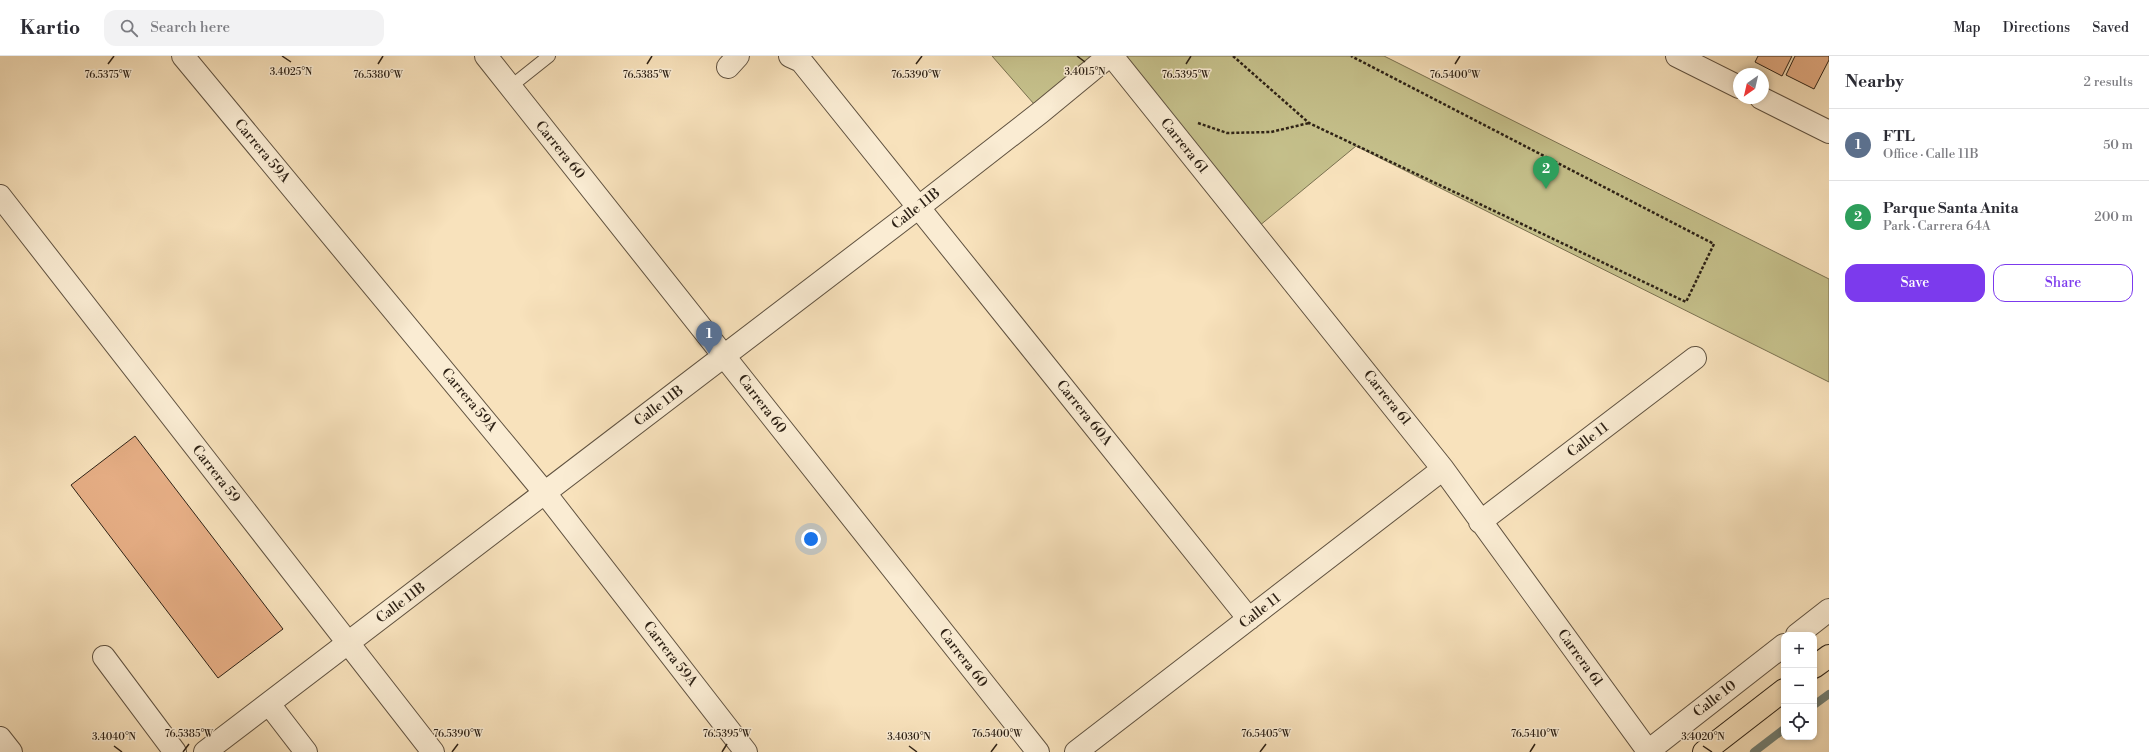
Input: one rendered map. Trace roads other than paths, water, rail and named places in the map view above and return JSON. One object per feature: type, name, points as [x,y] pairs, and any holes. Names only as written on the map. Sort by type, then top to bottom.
[{"type":"main road","points":[[1817,665],[1829,656]]},
{"type":"main road","points":[[1704,752],[1781,692]]},
{"type":"street","name":"Carrera 59A","points":[[183,56],[545,492],[746,752]]},
{"type":"street","name":"Carrera 60","points":[[486,56],[1038,752]]},
{"type":"street","name":"Carrera 60A","points":[[790,56],[801,62],[919,207],[1248,619]]},
{"type":"street","name":"Calle 11B","points":[[206,752],[919,207],[1109,56]]},
{"type":"street","name":"Carrera 61","points":[[1112,56],[1443,469],[1647,752]]},
{"type":"street","points":[[1677,56],[1733,84]]},
{"type":"street","points":[[1769,102],[1829,132]]},
{"type":"street","name":"Carrera 59","points":[[0,196],[433,752]]},
{"type":"street","name":"Calle 11","points":[[1480,522],[1695,358]]},
{"type":"street","name":"Calle 11","points":[[1076,752],[1443,469]]},
{"type":"street","points":[[1801,632],[1829,610]]},
{"type":"street","name":"Calle 10","points":[[1647,752],[1781,647]]},
{"type":"street","points":[[104,657],[175,752]]},
{"type":"street","points":[[269,704],[306,752]]},
{"type":"street","points":[[0,738],[11,752]]},
{"type":"lane","points":[[510,87],[549,56]]},
{"type":"waterway","points":[[1815,704],[1829,694]]},
{"type":"waterway","points":[[1754,752],[1781,731]]},
{"type":"place","name":"Parque Santa Anita","points":[[1546,189]]},
{"type":"place","name":"FTL","points":[[709,354]]}]
